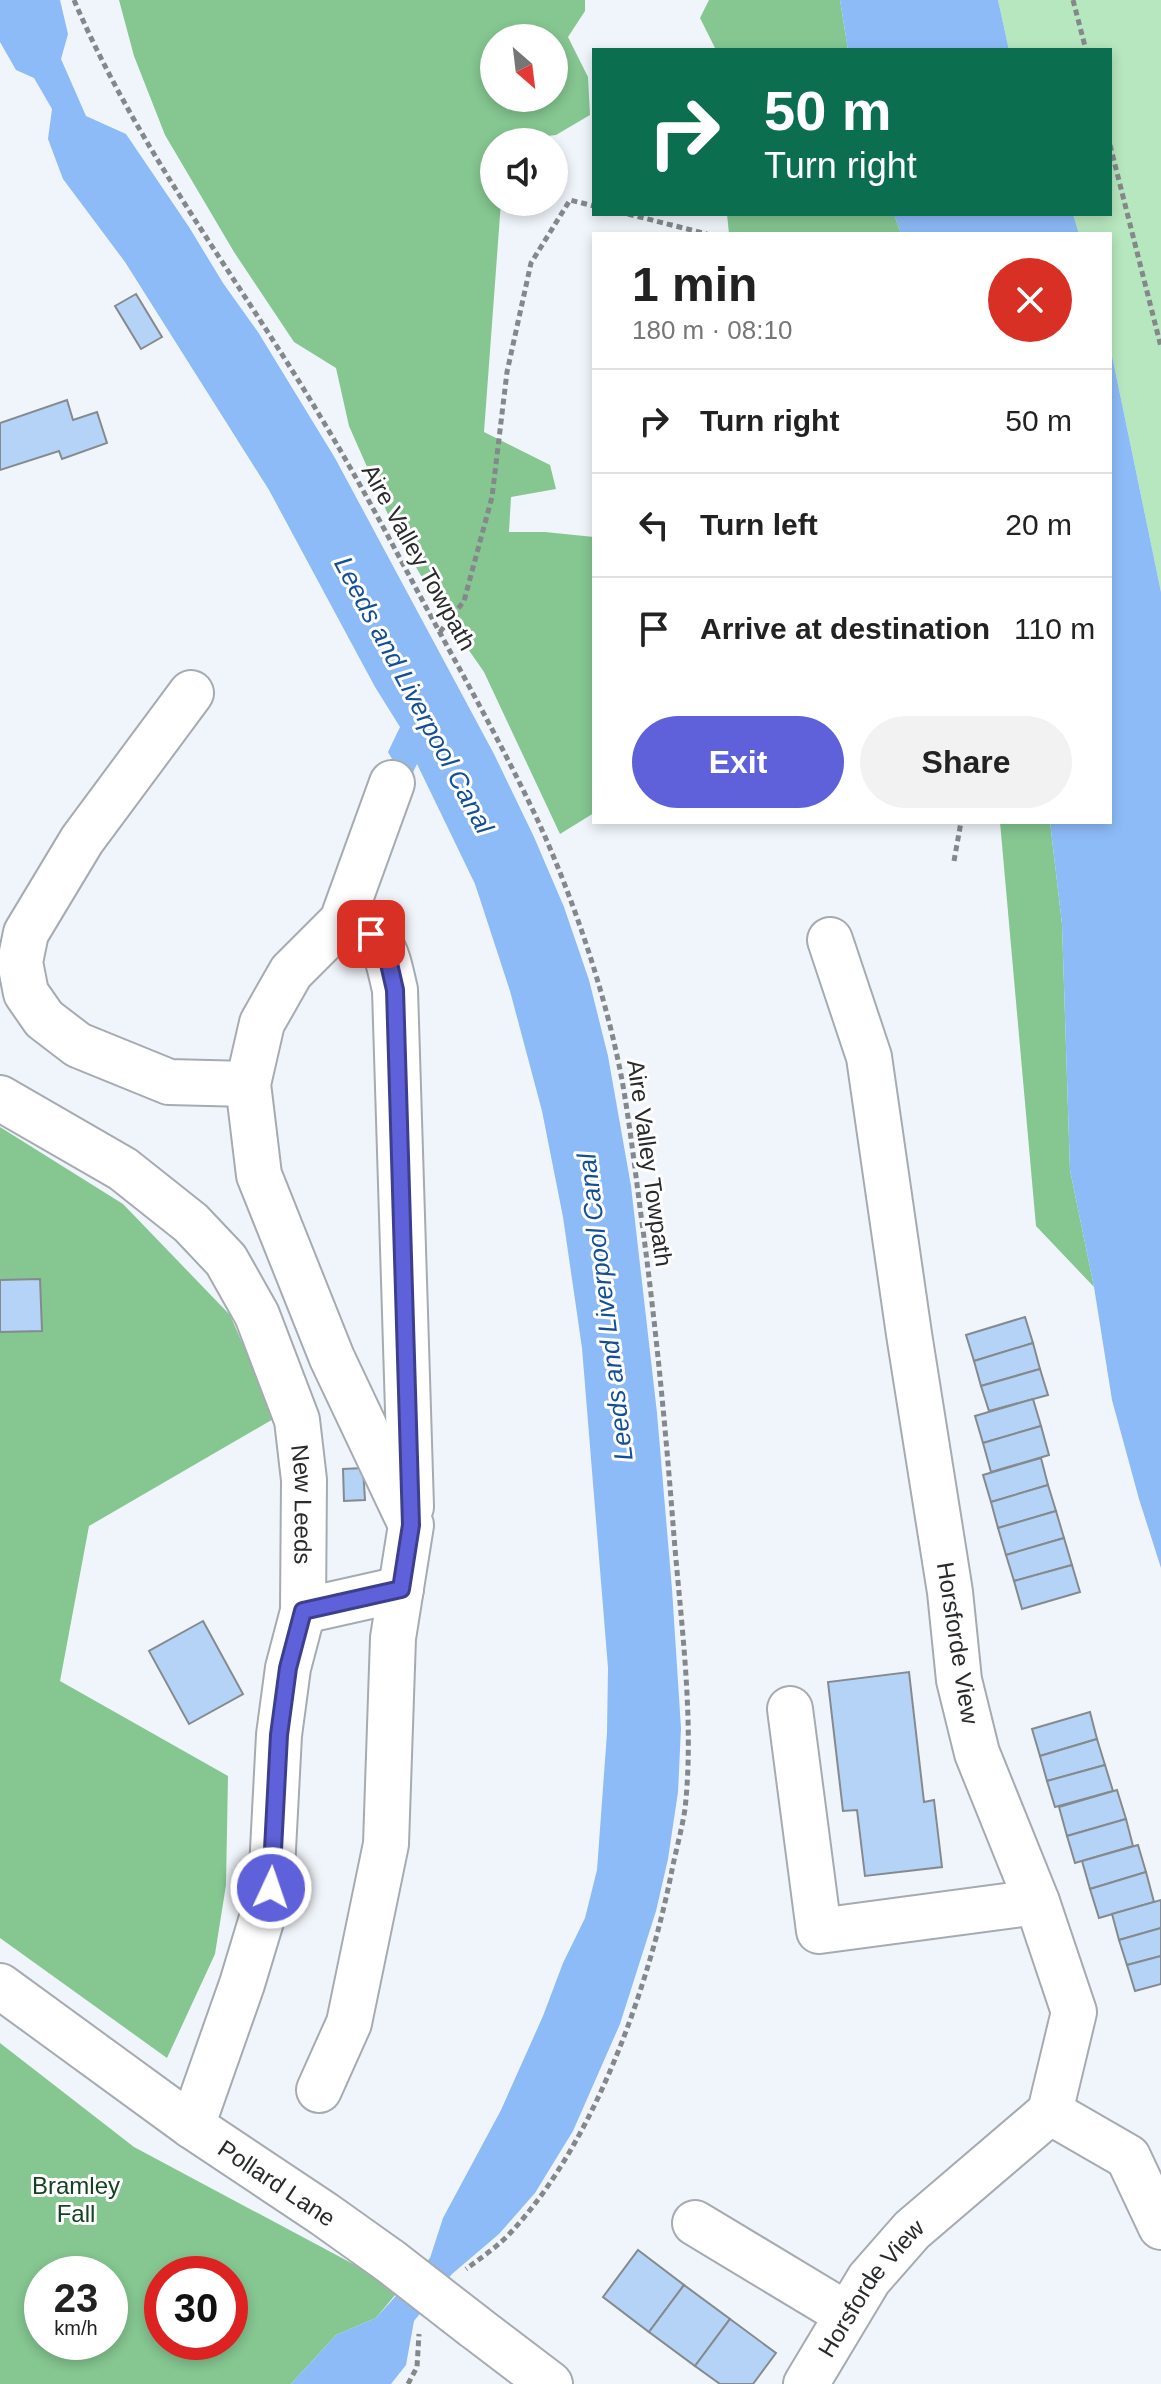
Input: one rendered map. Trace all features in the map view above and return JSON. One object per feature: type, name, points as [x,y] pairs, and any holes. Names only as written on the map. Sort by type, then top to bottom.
[{"type":"street","points":[[191,693],[82,840],[26,933],[20,962],[26,993],[44,1019],[78,1045],[169,1082],[248,1084]]},
{"type":"street","points":[[392,783],[342,921],[291,972],[262,1023],[248,1084],[259,1175],[332,1358],[411,1525]]},
{"type":"street","points":[[319,2090],[349,2023],[386,1844],[393,1638],[411,1525],[395,990],[387,955],[371,934],[342,921]]},
{"type":"street","name":"Horsforde View","points":[[806,2384],[869,2279],[912,2230],[1050,2112],[1074,2012],[1037,1902],[977,1753],[959,1680],[950,1592],[869,1057],[830,940]]},
{"type":"street","name":"New Leeds","points":[[0,1098],[123,1169],[191,1223],[226,1260],[257,1315],[297,1420],[304,1480],[303,1611],[288,1668],[279,1735],[271,1888],[242,1984],[192,2126]]},
{"type":"street","points":[[303,1611],[401,1589]]},
{"type":"street","points":[[790,1709],[819,1931],[1037,1902]]},
{"type":"street","name":"Pollard Lane","points":[[0,1986],[192,2126],[390,2261],[550,2384]]},
{"type":"street","points":[[1050,2112],[1128,2157],[1161,2227]]},
{"type":"street","points":[[695,2223],[846,2314]]},
{"type":"path","name":"Aire Valley Towpath","points":[[74,0],[110,78],[320,416],[508,760],[540,827],[588,956],[622,1082],[665,1412],[688,1721],[685,1810],[664,1909],[644,1978],[604,2086],[545,2189],[511,2233],[457,2276]]},
{"type":"path","points":[[1073,0],[1085,48]]},
{"type":"path","points":[[1112,153],[1161,347]]},
{"type":"path","points":[[440,633],[464,601],[492,497],[507,372],[531,263],[570,200],[592,206]]},
{"type":"path","points":[[636,216],[699,232]]},
{"type":"path","points":[[954,861],[961,824]]},
{"type":"path","points":[[408,2384],[417,2367],[419,2323]]},
{"type":"green space","points":[[119,0],[585,0],[585,11],[568,37],[588,77],[590,115],[568,128],[480,128],[480,216],[500,216],[484,432],[550,465],[556,489],[511,497],[509,532],[592,537],[592,814],[560,834],[484,672],[443,613],[397,535],[349,426],[336,368],[294,342],[234,252],[165,135],[134,56]]},
{"type":"green space","points":[[709,0],[840,0],[848,48],[715,48],[700,18]]},
{"type":"green space","points":[[998,0],[1161,0],[1161,592],[1112,356],[1112,232],[1078,232],[1074,216],[1112,216],[1112,48],[1009,48]]},
{"type":"green space","points":[[727,216],[895,216],[900,232],[729,232]]},
{"type":"green space","points":[[1000,824],[1050,824],[1062,924],[1070,1170],[1094,1287],[1036,1226]]},
{"type":"green space","points":[[0,1127],[123,1204],[230,1315],[275,1418],[89,1526],[60,1681],[228,1776],[226,1885],[215,1954],[167,2058],[0,1938]]},
{"type":"green space","name":"Bramley Fall","points":[[0,2043],[134,2147],[400,2289],[376,2318],[336,2335],[291,2384],[0,2384]]},
{"type":"water","name":"Leeds and Liverpool Canal","points":[[0,0],[60,0],[68,34],[61,59],[86,116],[126,134],[258,332],[335,458],[494,754],[564,907],[589,980],[608,1056],[631,1186],[657,1413],[681,1728],[678,1792],[668,1859],[656,1911],[620,2024],[573,2131],[535,2193],[499,2234],[452,2274],[414,2321],[406,2365],[391,2384],[291,2384],[336,2335],[376,2318],[430,2258],[443,2218],[501,2110],[543,2016],[563,1963],[585,1918],[597,1870],[607,1733],[608,1668],[582,1348],[563,1217],[542,1111],[510,991],[475,884],[417,764],[407,785],[388,752],[400,727],[375,687],[269,490],[125,262],[63,179],[48,139],[52,109],[34,78],[16,70],[0,42]]},
{"type":"water","points":[[840,0],[998,0],[1009,48],[848,48]]},
{"type":"water","points":[[895,216],[1074,216],[1078,232],[900,232]]},
{"type":"water","points":[[1112,356],[1161,592],[1161,1568],[1112,1400],[1094,1287],[1070,1170],[1062,924],[1050,824],[1112,824]]},
{"type":"building","points":[[136,294],[162,337],[141,349],[115,306]]},
{"type":"building","points":[[67,400],[73,420],[97,412],[107,443],[62,459],[59,451],[0,470],[0,423]]},
{"type":"building","points":[[40,1279],[42,1331],[0,1332],[0,1280]]},
{"type":"building","points":[[1025,1317],[1033,1343],[974,1361],[966,1335]]},
{"type":"building","points":[[1033,1343],[1040,1369],[981,1386],[974,1361]]},
{"type":"building","points":[[1040,1369],[1048,1395],[989,1411],[981,1386]]},
{"type":"building","points":[[1033,1399],[1041,1426],[983,1443],[975,1416]]},
{"type":"building","points":[[1041,1426],[1049,1455],[991,1472],[983,1443]]},
{"type":"building","points":[[1041,1458],[1048,1485],[991,1502],[983,1475]]},
{"type":"building","points":[[363,1468],[365,1500],[344,1501],[343,1469]]},
{"type":"building","points":[[1048,1485],[1056,1511],[998,1528],[991,1502]]},
{"type":"building","points":[[1056,1511],[1064,1538],[1006,1555],[998,1528]]},
{"type":"building","points":[[1064,1538],[1072,1565],[1014,1581],[1006,1555]]},
{"type":"building","points":[[1072,1565],[1080,1592],[1022,1609],[1014,1581]]},
{"type":"building","points":[[203,1621],[243,1694],[189,1724],[149,1651]]},
{"type":"building","points":[[909,1672],[924,1802],[934,1800],[942,1867],[865,1876],[857,1810],[843,1811],[828,1682]]},
{"type":"building","points":[[1090,1712],[1097,1739],[1040,1756],[1032,1729]]},
{"type":"building","points":[[1097,1739],[1105,1765],[1047,1781],[1040,1756]]},
{"type":"building","points":[[1105,1765],[1113,1791],[1055,1807],[1047,1781]]},
{"type":"building","points":[[1117,1790],[1126,1819],[1067,1836],[1059,1807]]},
{"type":"building","points":[[1126,1819],[1133,1846],[1075,1863],[1067,1836]]},
{"type":"building","points":[[1138,1845],[1146,1872],[1090,1889],[1082,1861]]},
{"type":"building","points":[[1146,1872],[1154,1902],[1099,1918],[1090,1889]]},
{"type":"building","points":[[1161,1900],[1161,1928],[1119,1940],[1112,1914]]},
{"type":"building","points":[[1161,1928],[1161,1956],[1127,1965],[1119,1940]]},
{"type":"building","points":[[1161,1956],[1161,1984],[1135,1991],[1127,1965]]},
{"type":"building","points":[[638,2250],[684,2285],[649,2332],[603,2297]]},
{"type":"building","points":[[684,2285],[730,2319],[695,2366],[649,2332]]},
{"type":"building","points":[[730,2319],[776,2353],[753,2384],[720,2384],[695,2366]]},
{"type":"route","points":[[271,1888],[279,1735],[288,1668],[303,1611],[401,1589],[411,1525],[395,990],[387,955],[371,934]]}]
